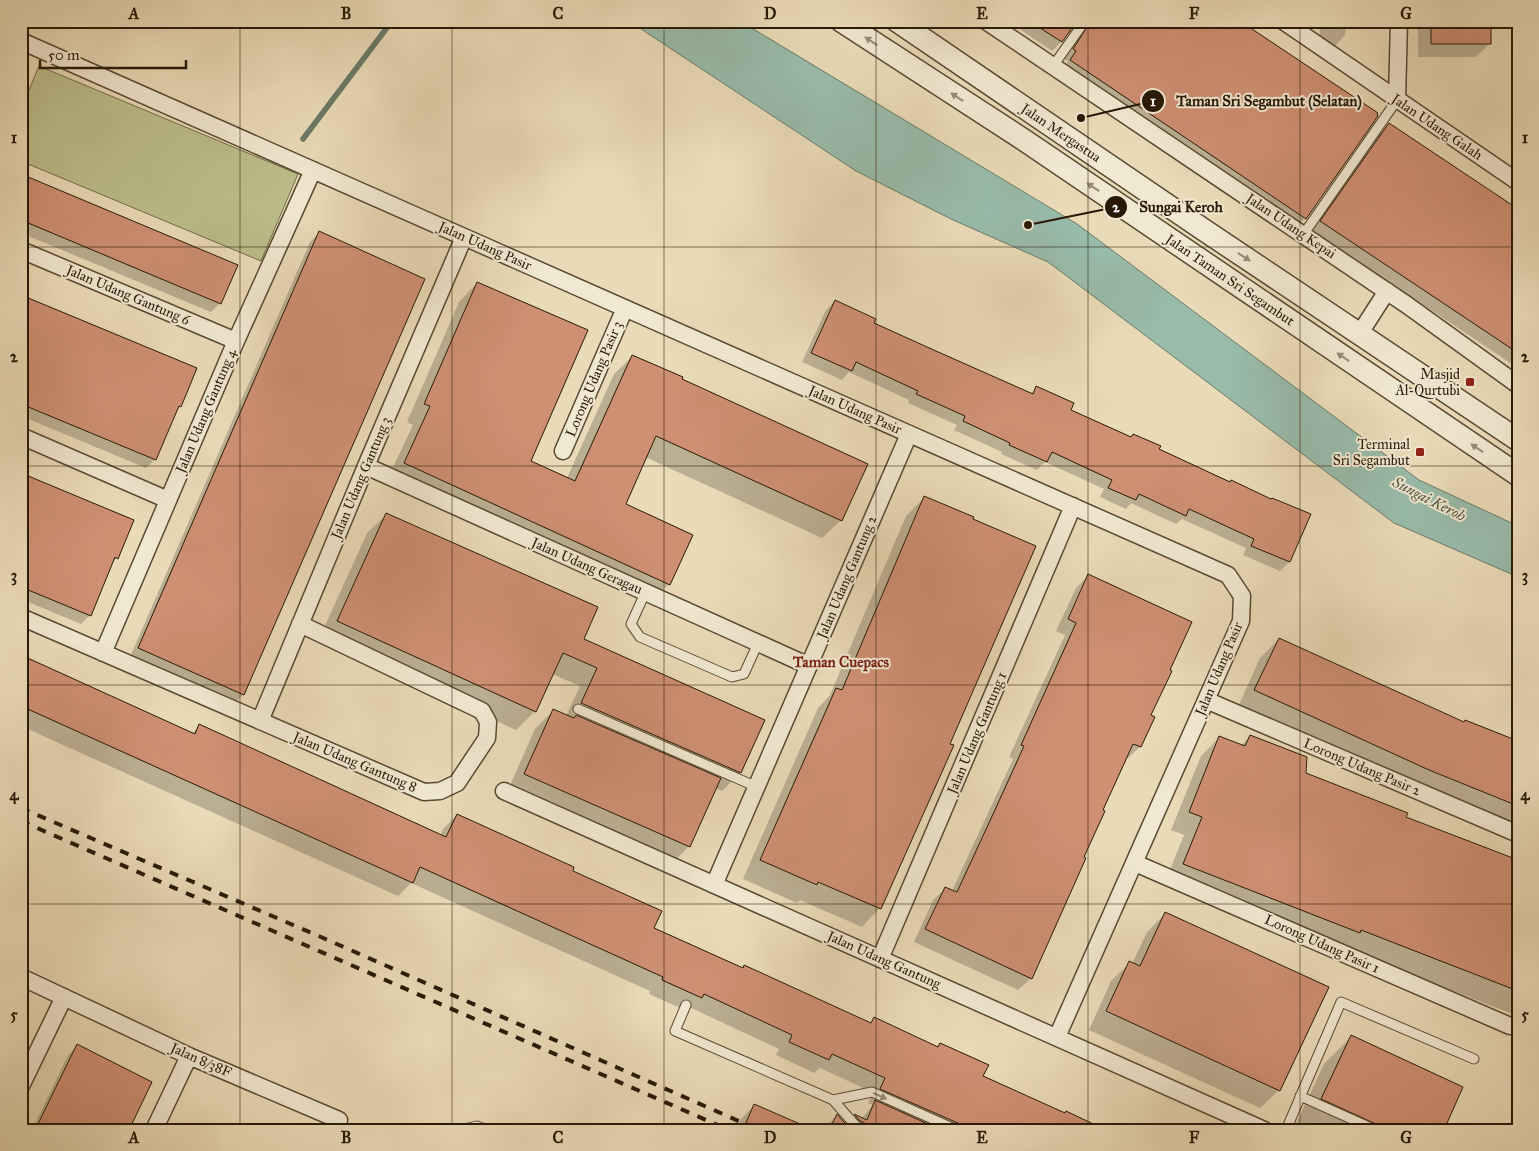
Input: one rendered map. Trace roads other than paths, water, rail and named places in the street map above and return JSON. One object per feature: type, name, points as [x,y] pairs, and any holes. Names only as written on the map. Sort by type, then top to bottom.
[{"type":"street","name":"Jalan Taman Sri Segambut","points":[[841,21],[1024,140],[1518,475]]},
{"type":"street","name":"Jalan Mergastua","points":[[897,21],[1204,230]]},
{"type":"street","name":"Jalan Udang Kepai","points":[[986,21],[1387,291],[1518,385]]},
{"type":"street","name":"Jalan Udang Galah","points":[[1283,21],[1518,182]]},
{"type":"street","points":[[1397,100],[1399,21]]},
{"type":"street","name":"Jalan Udang Pasir","points":[[22,42],[1228,575],[1242,596],[1241,620],[1057,1037]]},
{"type":"street","name":"Jalan Udang Gantung 4","points":[[102,653],[236,341],[314,170]]},
{"type":"street","name":"Jalan Taman Sri Segambut","points":[[1204,230],[1518,440]]},
{"type":"street","name":"Jalan Udang Gantung 3","points":[[260,721],[464,237]]},
{"type":"street","name":"Jalan Udang Gantung 6","points":[[21,250],[236,341]]},
{"type":"street","points":[[1360,333],[1387,291]]},
{"type":"street","name":"Lorong Udang Pasir 3","points":[[563,451],[625,308]]},
{"type":"street","name":"Jalan Udang Gantung 2","points":[[714,885],[909,434]]},
{"type":"street","points":[[21,436],[168,500]]},
{"type":"street","name":"Jalan Udang Geragau","points":[[366,466],[809,666]]},
{"type":"street","name":"Jalan Udang Gantung 1","points":[[880,959],[1073,506]]},
{"type":"street","name":"Jalan Udang Gantung 8","points":[[21,617],[424,792],[440,791],[457,783],[487,738],[488,722],[482,711],[300,624]]},
{"type":"street","name":"Lorong Udang Pasir 2","points":[[1206,700],[1518,834]]},
{"type":"street","name":"Jalan Udang Gantung","points":[[504,792],[1264,1130]]},
{"type":"street","name":"Lorong Udang Pasir 1","points":[[1135,862],[1510,1026]]},
{"type":"street","name":"Jalan 8/38F","points":[[21,977],[189,1056],[339,1120]]},
{"type":"street","points":[[21,1086],[64,998]]},
{"type":"street","points":[[154,1130],[189,1056]]},
{"type":"lane","points":[[1053,66],[1085,21]]},
{"type":"lane","points":[[1303,235],[1397,100]]},
{"type":"lane","points":[[645,593],[631,624],[640,637],[732,677],[744,674],[758,643]]},
{"type":"lane","points":[[578,709],[756,787]]},
{"type":"lane","points":[[1286,1130],[1341,1002],[1474,1059]]},
{"type":"lane","points":[[686,1005],[675,1030],[833,1100],[856,1126],[866,1130]]},
{"type":"lane","points":[[833,1100],[872,1092],[957,1130]]},
{"type":"lane","points":[[1300,1096],[1376,1130]]},
{"type":"lane","points":[[460,1130],[477,1126],[487,1130]]},
{"type":"water","points":[[629,21],[740,21],[1077,224],[1419,480],[1518,526],[1518,577],[1394,523],[1048,262],[951,219],[856,171]]},
{"type":"waterway","points":[[303,139],[392,21]]},
{"type":"railway","points":[[21,808],[321,937],[759,1130]]},
{"type":"railway","points":[[21,821],[729,1130]]},
{"type":"place","name":"Taman Sri Segambut (Selatan)","points":[[1081,118]]},
{"type":"place","name":"Sungai Keroh","points":[[1028,225]]},
{"type":"place","name":"Masjid Al-Qurtubi","points":[[1470,382]]},
{"type":"place","name":"Terminal Sri Segambut","points":[[1420,452]]},
{"type":"district","name":"Taman Cuepacs","points":[[841,662]]}]
